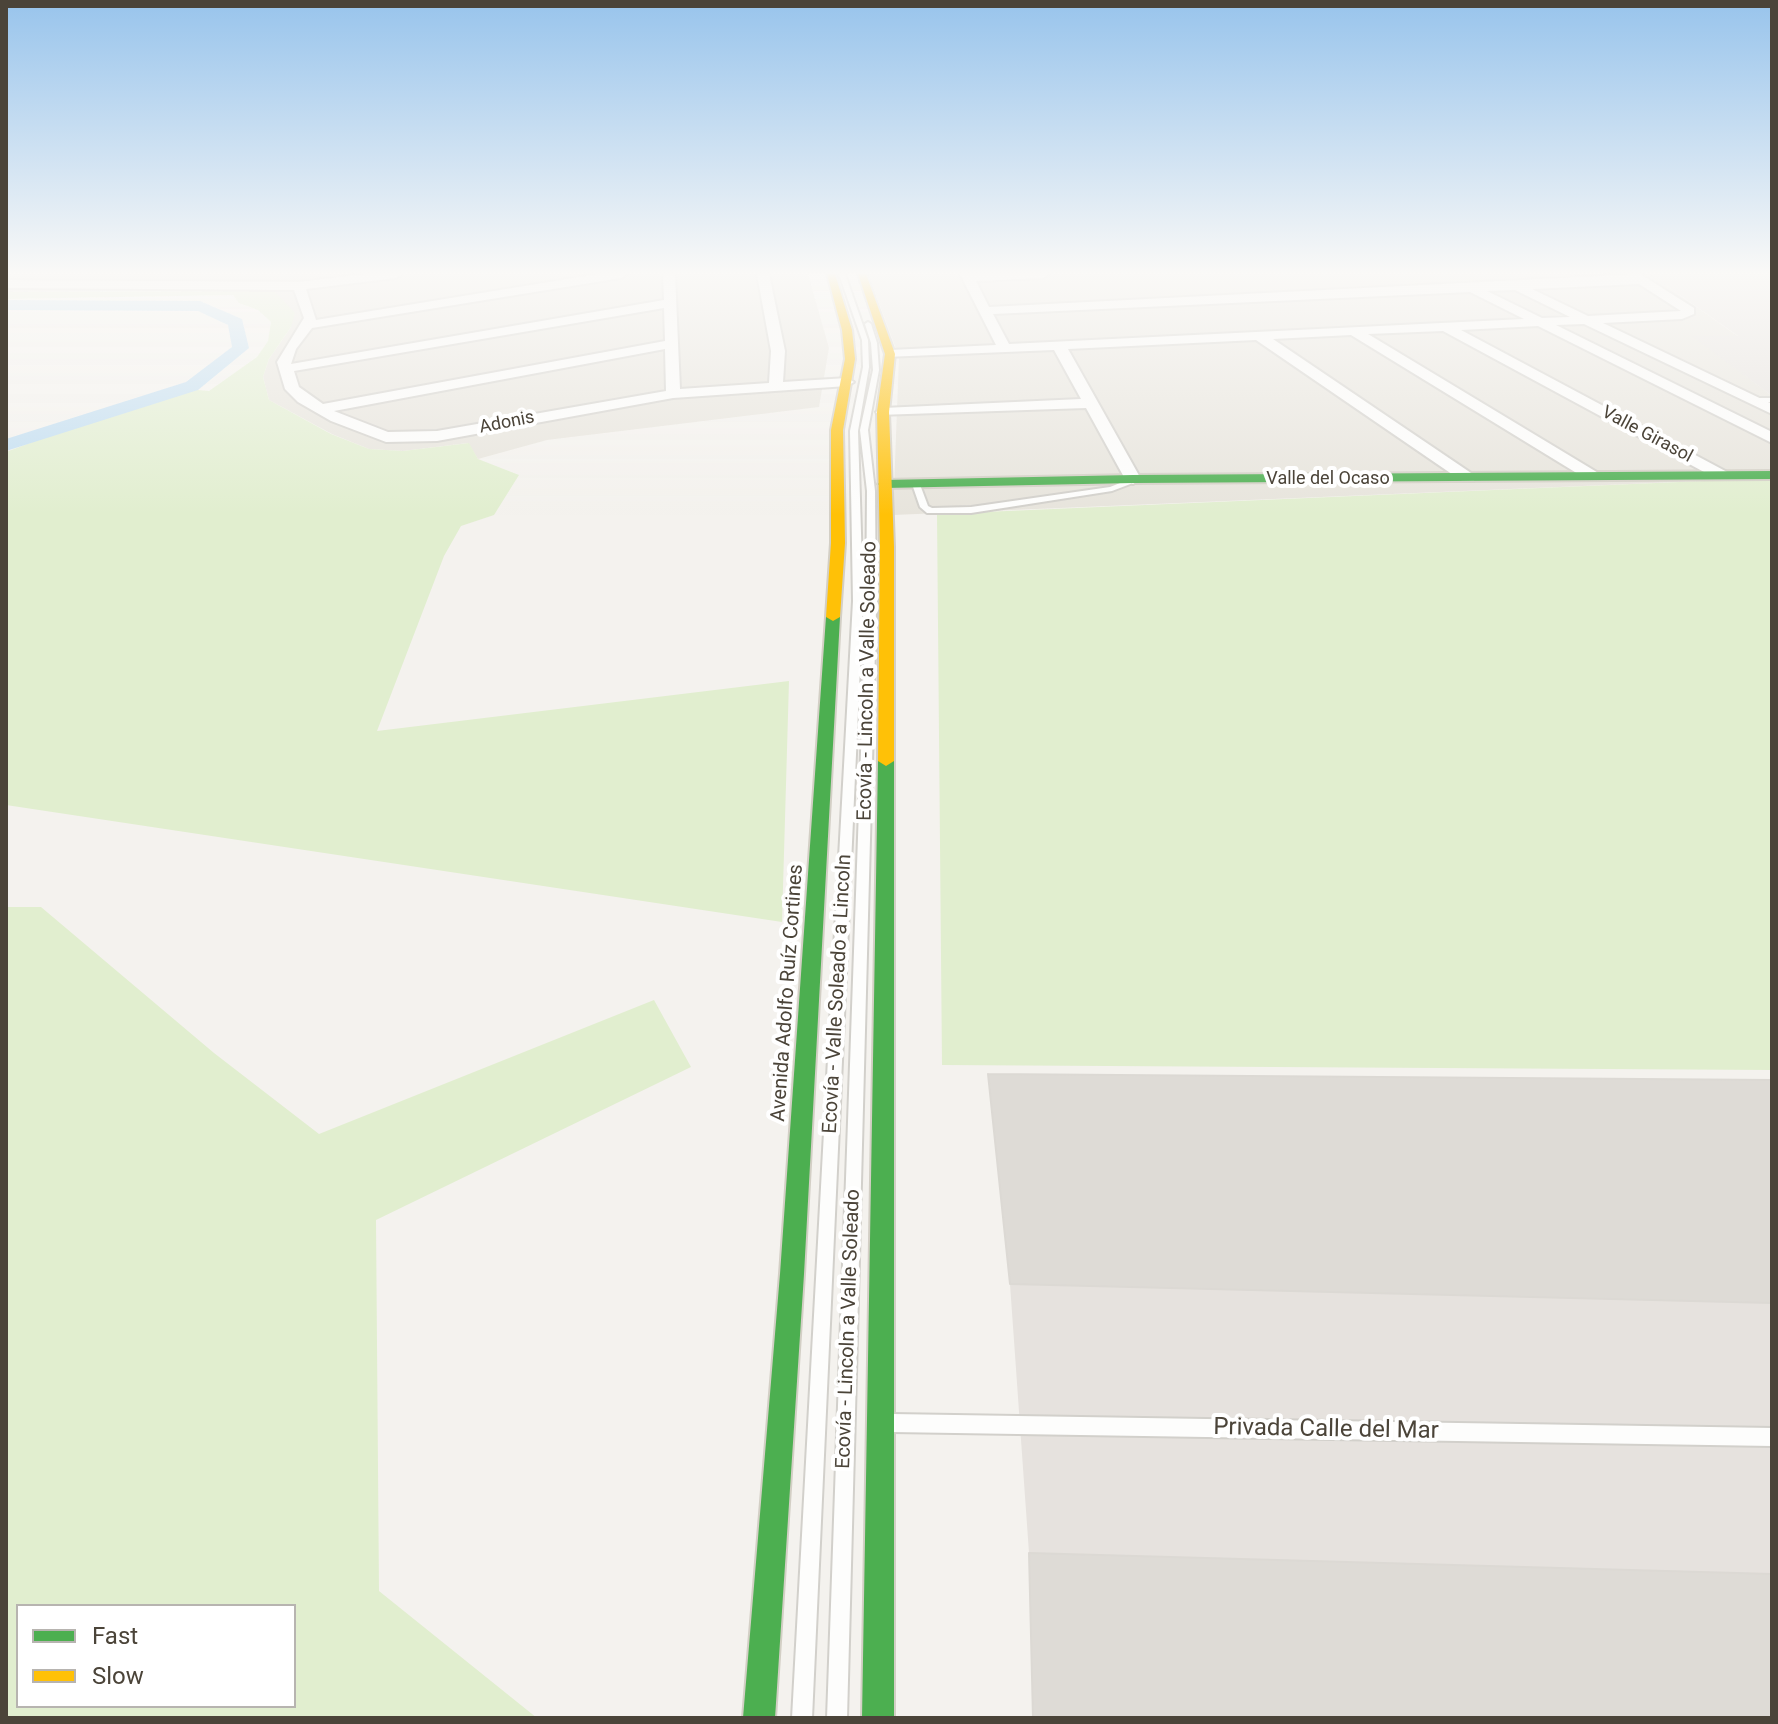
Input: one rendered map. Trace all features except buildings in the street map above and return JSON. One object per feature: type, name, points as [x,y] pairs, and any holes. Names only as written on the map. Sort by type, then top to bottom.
[{"type":"main road","name":"Avenida Adolfo Ruíz Cortines","points":[[759,1718],[793,1258],[838,543],[837,430],[850,354]]},
{"type":"main road","points":[[878,1718],[887,770],[887,547],[883,412],[890,354]]},
{"type":"main road","name":"Valle del Ocaso","points":[[884,484],[1133,479],[1772,475]]},
{"type":"street","points":[[288,354],[284,369],[369,354]]},
{"type":"street","points":[[321,409],[615,354]]},
{"type":"street","points":[[671,354],[673,394]]},
{"type":"street","points":[[776,386],[778,354]]},
{"type":"street","points":[[1064,354],[1133,479]]},
{"type":"street","points":[[1287,354],[1468,478]]},
{"type":"street","points":[[1392,354],[1594,477]]},
{"type":"street","name":"Valle Girasol","points":[[1497,354],[1723,476]]},
{"type":"street","points":[[1605,354],[1772,438]]},
{"type":"street","points":[[1660,354],[1772,407]]},
{"type":"street","name":"Adonis","points":[[284,369],[292,389],[321,409],[372,433],[420,438],[673,394],[847,382]]},
{"type":"street","points":[[883,412],[1091,403]]},
{"type":"lane","name":"Ecovía - Valle Soleado a Lincoln","points":[[802,1718],[858,601],[854,431],[866,354]]},
{"type":"lane","name":"Ecovía - Lincoln a Valle Soleado","points":[[837,1718],[871,610],[871,491],[864,430],[876,370],[875,354]]},
{"type":"lane","points":[[916,484],[924,507],[930,511],[971,510],[1112,489],[1133,479]]},
{"type":"lane","name":"Privada Calle del Mar","points":[[881,1423],[1772,1437]]},
{"type":"shaded area","points":[[272,354],[828,354],[819,407],[547,440],[478,459],[468,443],[403,451],[369,449],[332,434],[269,400],[263,377]]},
{"type":"shaded area","points":[[898,354],[1718,354],[1772,396],[1772,478],[893,515]]},
{"type":"shaded area","points":[[1717,354],[1772,354],[1772,396]]},
{"type":"shaded area","points":[[988,1074],[1772,1080],[1772,1718],[1033,1718],[1029,1553],[1010,1284]]},
{"type":"green space","points":[[272,354],[263,377],[269,400],[331,434],[369,449],[403,451],[469,443],[478,459],[519,475],[494,515],[461,526],[444,556],[377,731],[789,681],[782,922],[6,805],[6,452],[176,388],[209,391],[257,357]]},
{"type":"green space","points":[[1772,478],[1772,1070],[942,1065],[937,514]]},
{"type":"green space","points":[[6,907],[41,907],[214,1053],[319,1134],[654,1000],[691,1067],[376,1220],[379,1591],[537,1718],[6,1718]]},
{"type":"waterway","points":[[6,445],[192,386],[233,354]]},
{"type":"traffic: fast","points":[[884,484],[1133,479],[1772,475]]},
{"type":"traffic: fast","points":[[759,1718],[792,1274],[833,617]]},
{"type":"traffic: fast","points":[[878,1718],[886,761]]},
{"type":"traffic: slow","points":[[833,617],[838,543],[837,430],[850,354]]},
{"type":"traffic: slow","points":[[886,761],[887,547],[883,412],[890,354]]}]
